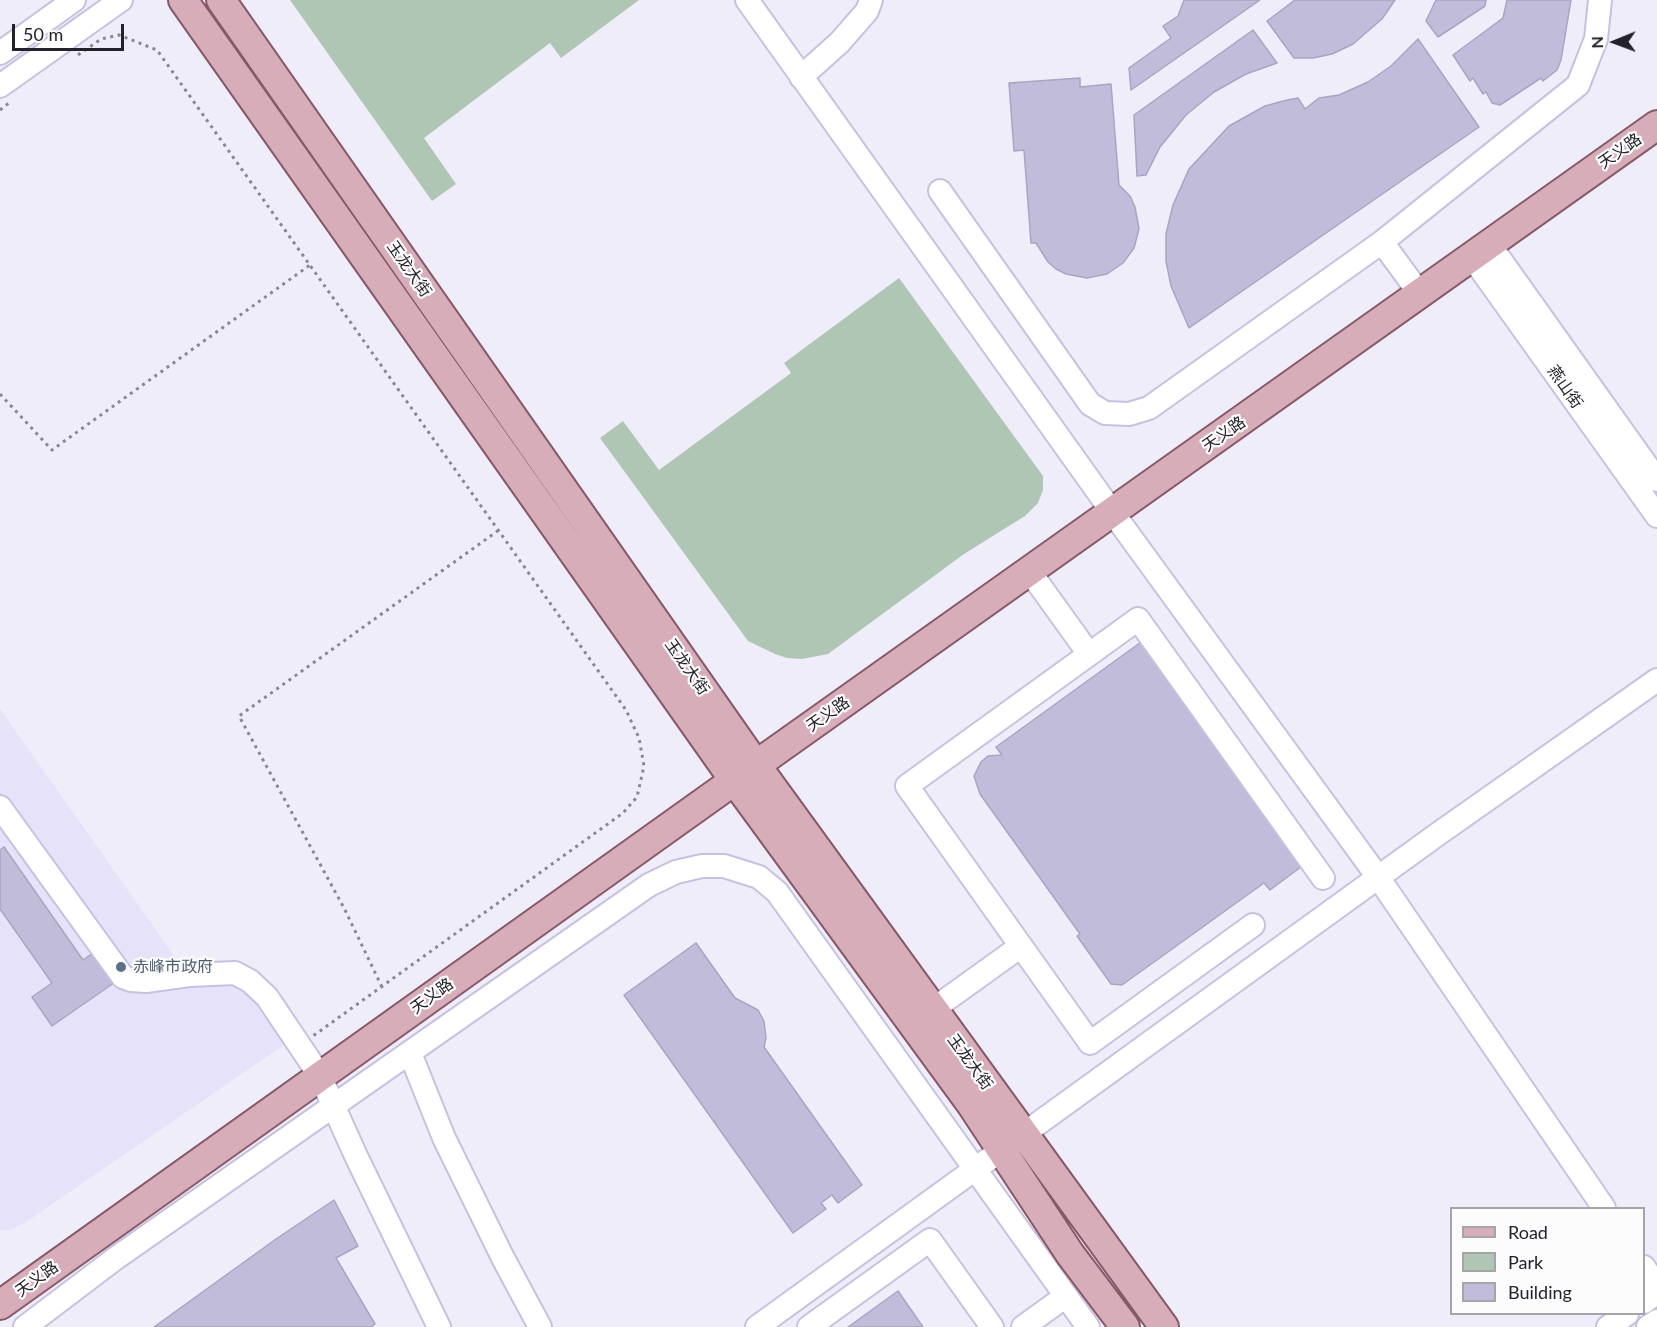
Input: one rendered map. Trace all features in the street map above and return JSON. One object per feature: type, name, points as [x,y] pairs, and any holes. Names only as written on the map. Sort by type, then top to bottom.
[{"type":"main road","name":"玉龙大街","points":[[183,0],[745,773],[932,1010],[1011,1142],[1070,1254],[1125,1327]]},
{"type":"main road","name":"玉龙大街","points":[[221,0],[971,1104],[1011,1142],[1164,1327]]},
{"type":"main road","name":"天义路","points":[[0,1305],[1657,125]]},
{"type":"street","points":[[0,53],[74,0]]},
{"type":"street","points":[[5,95],[121,0]]},
{"type":"street","points":[[747,0],[1113,513],[1378,877],[1603,1207]]},
{"type":"street","points":[[801,77],[840,42],[867,10],[871,0]]},
{"type":"street","points":[[940,191],[1090,404],[1105,413],[1129,414],[1149,408],[1382,242],[1578,85],[1596,39],[1600,0]]},
{"type":"street","points":[[1382,242],[1420,294]]},
{"type":"street","name":"燕山街","points":[[1481,251],[1657,480]]},
{"type":"street","name":"燕山街","points":[[1481,251],[1657,516]]},
{"type":"street","points":[[1030,572],[1089,654]]},
{"type":"street","points":[[1253,925],[1090,1042],[907,786],[1138,619],[1323,878]]},
{"type":"street","points":[[757,1327],[1378,877],[1657,680]]},
{"type":"street","points":[[0,807],[123,977],[146,981],[189,975],[235,973],[250,981],[267,998],[320,1076],[439,1327]]},
{"type":"street","points":[[24,1327],[116,1258],[649,885],[676,872],[702,866],[724,867],[759,877],[777,892],[1088,1327]]},
{"type":"street","points":[[932,1010],[1021,946]]},
{"type":"street","points":[[410,1053],[444,1138],[502,1258],[540,1327]]},
{"type":"street","points":[[809,1327],[930,1240],[992,1327]]},
{"type":"street","points":[[1645,1269],[1657,1287]]},
{"type":"street","points":[[1645,1301],[1657,1292]]},
{"type":"street","points":[[1023,1327],[1066,1296]]},
{"type":"street","points":[[0,1305],[16,1327]]},
{"type":"street","points":[[1608,1327],[1626,1315]]},
{"type":"street","points":[[1648,1327],[1657,1321]]},
{"type":"path","points":[[73,59],[101,39],[119,35],[157,50],[626,710],[639,738],[644,766],[638,797],[623,813],[300,1046]]},
{"type":"path","points":[[0,110],[5,95]]},
{"type":"path","points":[[0,394],[51,450],[310,265]]},
{"type":"path","points":[[382,987],[344,908],[239,716],[499,530]]},
{"type":"shaded area","name":"赤峰市政府","points":[[0,709],[180,964],[228,962],[300,1034],[26,1222],[8,1231],[0,1230]]},
{"type":"green space","points":[[290,0],[639,0],[561,58],[550,43],[424,138],[456,184],[432,201]]},
{"type":"green space","points":[[899,278],[1043,476],[1043,490],[1038,503],[1025,516],[964,554],[828,654],[802,659],[787,658],[748,641],[600,438],[623,421],[659,470],[791,373],[784,363]]},
{"type":"building","points":[[1184,0],[1260,0],[1131,90],[1129,68],[1171,38],[1163,26],[1178,16]]},
{"type":"building","points":[[1295,0],[1395,0],[1382,19],[1353,44],[1332,54],[1313,58],[1294,58],[1267,21]]},
{"type":"building","points":[[1436,0],[1486,0],[1485,6],[1438,37],[1426,21]]},
{"type":"building","points":[[1507,0],[1571,0],[1561,60],[1557,70],[1543,81],[1541,78],[1500,105],[1492,103],[1486,92],[1483,94],[1473,78],[1470,81],[1453,55],[1503,18]]},
{"type":"building","points":[[1253,30],[1277,63],[1246,74],[1214,92],[1186,115],[1160,147],[1146,175],[1137,176],[1134,115]]},
{"type":"building","points":[[1418,39],[1479,127],[1189,328],[1171,286],[1166,261],[1166,234],[1173,205],[1189,169],[1229,126],[1265,106],[1298,98],[1305,109],[1319,98],[1339,95],[1368,82],[1391,66]]},
{"type":"building","points":[[1080,78],[1080,87],[1111,84],[1119,185],[1130,196],[1135,207],[1139,229],[1134,248],[1123,263],[1107,274],[1087,278],[1066,274],[1056,269],[1048,262],[1036,243],[1031,243],[1024,150],[1014,151],[1009,83]]},
{"type":"building","points":[[1148,637],[1309,861],[1270,890],[1264,883],[1122,985],[1111,984],[1077,936],[1080,934],[980,794],[974,776],[981,762],[988,756],[1002,755],[996,747]]},
{"type":"building","points":[[4,847],[83,960],[110,941],[131,971],[52,1026],[32,997],[52,983],[0,909],[0,850]]},
{"type":"building","points":[[696,943],[735,998],[758,1010],[764,1021],[766,1038],[764,1047],[862,1185],[838,1203],[832,1195],[821,1203],[826,1209],[793,1233],[624,995]]},
{"type":"building","points":[[334,1200],[358,1246],[336,1258],[375,1324],[371,1327],[154,1327],[276,1239]]},
{"type":"building","points":[[898,1291],[923,1327],[848,1327]]},
{"type":"place","name":"赤峰市政府","points":[[121,967]]}]
